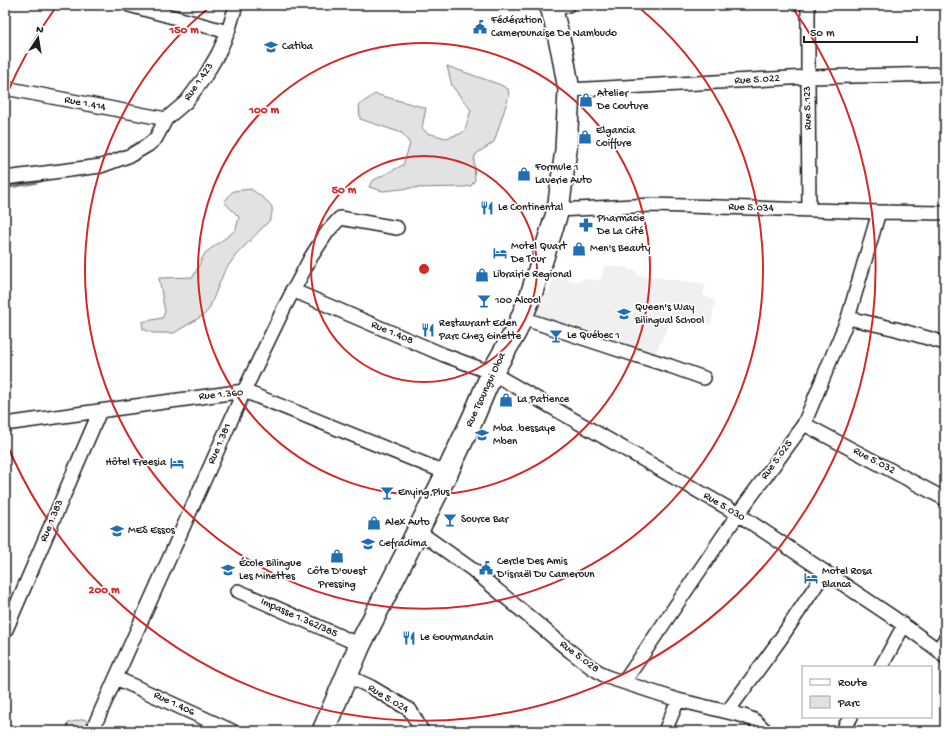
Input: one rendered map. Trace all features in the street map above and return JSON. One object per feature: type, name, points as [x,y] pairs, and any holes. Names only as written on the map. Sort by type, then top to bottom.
[{"type":"main road","name":"Rue Tsoungui Oloa","points":[[323,731],[360,645],[447,473],[492,373],[516,331],[531,295],[558,210],[566,150],[569,90],[562,51],[557,7]]},
{"type":"street","points":[[129,5],[228,32]]},
{"type":"street","name":"Rue 1.423","points":[[5,178],[101,166],[132,155],[148,145],[156,138],[166,119],[186,102],[204,78],[218,54],[228,32],[236,5]]},
{"type":"street","name":"Rue 5.123","points":[[808,5],[809,210]]},
{"type":"street","name":"Rue 5.022","points":[[569,90],[808,77],[945,74]]},
{"type":"street","name":"Rue 1.414","points":[[5,88],[166,119]]},
{"type":"street","name":"Rue 5.034","points":[[558,210],[652,205],[945,213]]},
{"type":"street","name":"Rue 5.025","points":[[624,682],[738,514],[804,424],[848,318],[879,212]]},
{"type":"street","name":"Rue 1.381","points":[[92,731],[244,391],[292,290],[310,257],[328,231],[340,218],[397,228]]},
{"type":"street","name":"Rue 1.408","points":[[292,290],[437,352],[492,373]]},
{"type":"street","points":[[522,318],[704,378]]},
{"type":"street","points":[[848,318],[896,329],[945,343]]},
{"type":"street","name":"Rue 5.030","points":[[492,373],[738,514],[904,625],[943,649]]},
{"type":"street","name":"Rue 1.360","points":[[5,424],[244,391],[447,473]]},
{"type":"street","name":"Rue 1.383","points":[[5,632],[100,411]]},
{"type":"street","name":"Rue 5.032","points":[[804,424],[945,499]]},
{"type":"street","name":"Rue 5.028","points":[[418,531],[473,570],[570,651],[607,677],[678,700],[744,716],[754,720],[766,731]]},
{"type":"street","points":[[728,711],[780,642],[825,572]]},
{"type":"street","name":"Impasse 1.362/385","points":[[238,591],[360,645]]},
{"type":"street","points":[[882,666],[904,625]]},
{"type":"street","name":"Rue 5.024","points":[[347,674],[410,710],[422,731]]},
{"type":"street","name":"Rue 1.406","points":[[116,678],[232,731]]},
{"type":"street","points":[[665,731],[678,700]]},
{"type":"shaded area","name":"Queen's Way Bilingual School","points":[[604,265],[628,268],[628,270],[636,271],[636,275],[706,284],[703,295],[715,301],[711,325],[680,319],[669,325],[650,363],[534,319],[555,279],[560,278],[577,281],[588,279],[601,280]]},
{"type":"green space","points":[[447,66],[501,85],[508,89],[509,96],[494,142],[476,154],[474,160],[475,180],[471,186],[464,187],[412,188],[383,191],[369,187],[372,181],[403,165],[410,144],[402,133],[360,119],[359,105],[375,94],[426,108],[422,128],[427,133],[446,138],[460,134],[465,130],[471,110],[452,86]]},
{"type":"green space","points":[[251,189],[272,207],[270,220],[236,255],[224,272],[209,309],[204,315],[174,333],[153,333],[143,329],[142,322],[162,318],[165,312],[159,278],[193,277],[205,253],[236,229],[239,217],[224,202],[233,191]]},
{"type":"green space","points":[[84,719],[87,721],[86,731],[66,731],[68,723]]},
{"type":"waterway","points":[[5,187],[45,179]]},
{"type":"place","name":"Fédération Camerounaise De Nambudo","points":[[480,27]]},
{"type":"place","name":"Catiba","points":[[271,47]]},
{"type":"place","name":"Atelier De Couture","points":[[586,100]]},
{"type":"place","name":"Elgancia Coiffure","points":[[585,137]]},
{"type":"place","name":"Formule 1 Laverie Auto","points":[[524,174]]},
{"type":"place","name":"Le Continental","points":[[487,208]]},
{"type":"place","name":"Pharmacie De La Cité","points":[[586,225]]},
{"type":"place","name":"Men's Beauty","points":[[579,249]]},
{"type":"place","name":"Motel Quart De Tour","points":[[500,253]]},
{"type":"place","name":"Librairie Regional","points":[[482,275]]},
{"type":"place","name":"100 Alcool","points":[[484,301]]},
{"type":"place","name":"Queen's Way Bilingual School","points":[[624,314]]},
{"type":"place","name":"Restaurant Eden Parc Chez Ginette","points":[[428,330]]},
{"type":"place","name":"Le Québec 1","points":[[556,336]]},
{"type":"place","name":"La Patience","points":[[506,400]]},
{"type":"place","name":"Mba .bessaye Mben","points":[[482,435]]},
{"type":"place","name":"Hôtel Freesia","points":[[177,463]]},
{"type":"place","name":"Enying Plus","points":[[387,493]]},
{"type":"place","name":"Source Bar","points":[[450,520]]},
{"type":"place","name":"Alex Auto","points":[[374,523]]},
{"type":"place","name":"MES Essos","points":[[117,531]]},
{"type":"place","name":"Cefradima","points":[[368,544]]},
{"type":"place","name":"Côte D'ouest Pressing","points":[[337,556]]},
{"type":"place","name":"Cercle Des Amis D'israël Du Cameroun","points":[[486,568]]},
{"type":"place","name":"École Bilingue Les Minettes","points":[[228,570]]},
{"type":"place","name":"Motel Rosa Blanca","points":[[811,578]]},
{"type":"place","name":"Le Gourmandain","points":[[409,638]]}]
